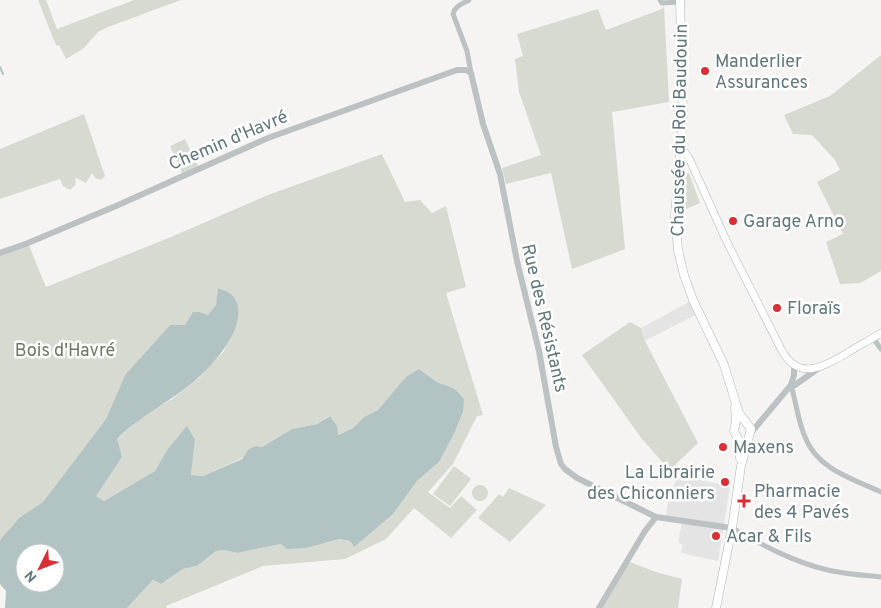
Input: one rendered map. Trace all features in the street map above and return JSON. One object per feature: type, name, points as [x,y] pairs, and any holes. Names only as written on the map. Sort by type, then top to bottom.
[{"type":"main road","name":"Chaussée du Roi Baudouin","points":[[680,1],[683,117],[675,216],[678,250],[688,287],[724,365],[739,413],[746,423]]},
{"type":"main road","points":[[681,147],[690,158],[726,240],[786,358],[794,365],[807,370],[819,368],[881,333]]},
{"type":"main road","name":"Chaussée du Roi Baudouin","points":[[734,399],[736,422],[734,428]]},
{"type":"main road","points":[[716,608],[732,528],[741,466],[749,435],[750,428],[746,423],[739,423],[734,428],[734,433],[740,445],[741,466]]},
{"type":"main road","points":[[737,437],[743,439],[749,435]]},
{"type":"street","points":[[469,0],[455,8],[453,14],[467,50],[471,73]]},
{"type":"street","points":[[660,0],[662,4],[680,1]]},
{"type":"street","name":"Chemin d'Havré","points":[[0,253],[116,206],[268,138],[457,70],[466,70],[471,73]]},
{"type":"street","name":"Rue des Résistants","points":[[471,73],[483,124],[500,174],[516,261],[539,351],[556,447],[561,464],[577,478],[656,517],[732,528]]},
{"type":"street","points":[[873,338],[881,349]]},
{"type":"street","points":[[749,435],[791,385],[794,365]]},
{"type":"street","points":[[791,385],[795,385],[819,368]]},
{"type":"street","points":[[791,385],[802,429],[807,443],[815,455],[828,466],[881,492]]},
{"type":"street","points":[[746,423],[760,420]]},
{"type":"street","points":[[598,608],[645,531],[656,517]]},
{"type":"street","points":[[732,528],[767,547],[814,566],[881,578]]},
{"type":"shaded area","points":[[218,288],[232,295],[237,305],[238,316],[236,327],[230,339],[215,361],[189,386],[136,422],[117,439],[122,457],[96,496],[104,501],[155,471],[167,450],[187,426],[195,440],[191,475],[203,476],[242,459],[249,449],[256,446],[262,447],[292,429],[317,424],[330,416],[337,426],[338,435],[353,428],[364,417],[378,410],[406,377],[419,369],[437,382],[459,392],[464,400],[463,412],[439,462],[418,480],[393,514],[354,547],[350,541],[340,539],[305,548],[287,549],[281,544],[237,553],[224,550],[216,551],[197,566],[183,569],[161,584],[153,580],[127,608],[5,608],[6,591],[0,584],[0,540],[19,518],[43,502],[106,419],[125,375],[170,325],[185,325],[193,312],[208,315],[216,305]]},
{"type":"shaded area","points":[[689,302],[695,315],[645,341],[641,328]]},
{"type":"shaded area","points":[[678,473],[730,486],[718,561],[681,553],[683,545],[678,542],[683,518],[666,516],[668,503]]},
{"type":"green space","points":[[38,0],[46,0],[57,29],[134,0],[181,0],[98,32],[83,49],[66,59],[59,45],[57,46],[55,43]]},
{"type":"green space","points":[[664,6],[669,102],[612,112],[625,249],[572,269],[551,173],[506,184],[502,168],[541,155],[519,92],[515,59],[523,56],[517,34],[598,9],[606,30],[662,9]]},
{"type":"green space","points":[[881,55],[881,271],[860,283],[840,284],[826,242],[843,234],[817,182],[840,170],[835,160],[812,135],[793,134],[784,115],[830,96]]},
{"type":"green space","points":[[84,114],[105,176],[101,180],[95,178],[92,173],[86,183],[76,178],[75,185],[70,190],[63,186],[60,179],[0,199],[0,149]]},
{"type":"green space","points":[[185,139],[199,168],[183,175],[170,146]]},
{"type":"green space","name":"Bois d'Havré","points":[[382,154],[405,202],[420,200],[432,213],[446,206],[466,287],[446,293],[483,415],[477,416],[453,464],[428,492],[450,508],[461,496],[477,510],[451,538],[414,508],[386,539],[345,559],[263,566],[166,606],[167,608],[127,608],[153,580],[161,584],[183,569],[197,566],[216,551],[224,550],[237,553],[281,544],[326,543],[340,539],[350,541],[353,546],[393,514],[418,480],[439,462],[463,412],[462,395],[459,392],[437,382],[419,369],[406,378],[378,410],[364,417],[353,428],[337,435],[329,416],[317,424],[292,429],[262,447],[256,446],[250,449],[242,458],[203,476],[191,475],[195,440],[167,450],[155,471],[104,501],[96,496],[122,457],[116,440],[141,417],[172,399],[200,377],[224,351],[228,341],[219,289],[216,305],[208,316],[199,312],[185,325],[170,325],[125,375],[106,419],[43,502],[19,518],[0,540],[0,253],[28,243],[46,287],[171,237],[268,195]]},
{"type":"green space","points":[[689,173],[700,203],[681,211],[683,174]]},
{"type":"green space","points":[[630,322],[641,328],[645,341],[698,443],[676,464],[673,474],[642,439],[582,355]]},
{"type":"green space","points":[[454,466],[471,479],[450,506],[433,494]]},
{"type":"green space","points":[[480,485],[486,487],[488,493],[486,499],[480,501],[474,499],[472,493],[474,487]]},
{"type":"green space","points":[[509,488],[546,505],[510,542],[478,518],[499,494],[503,497]]},
{"type":"green space","points":[[627,561],[682,579],[678,608],[599,608]]},
{"type":"waterway","points":[[0,67],[3,74]]},
{"type":"place","name":"Manderlier Assurances","points":[[705,71]]},
{"type":"place","name":"Garage Arno","points":[[733,221]]},
{"type":"place","name":"Floraïs","points":[[777,308]]},
{"type":"place","name":"Maxens","points":[[723,447]]},
{"type":"place","name":"La Librairie des Chiconniers","points":[[725,482]]},
{"type":"place","name":"Pharmacie des 4 Pavés","points":[[744,501]]},
{"type":"place","name":"Acar & Fils","points":[[716,536]]}]
